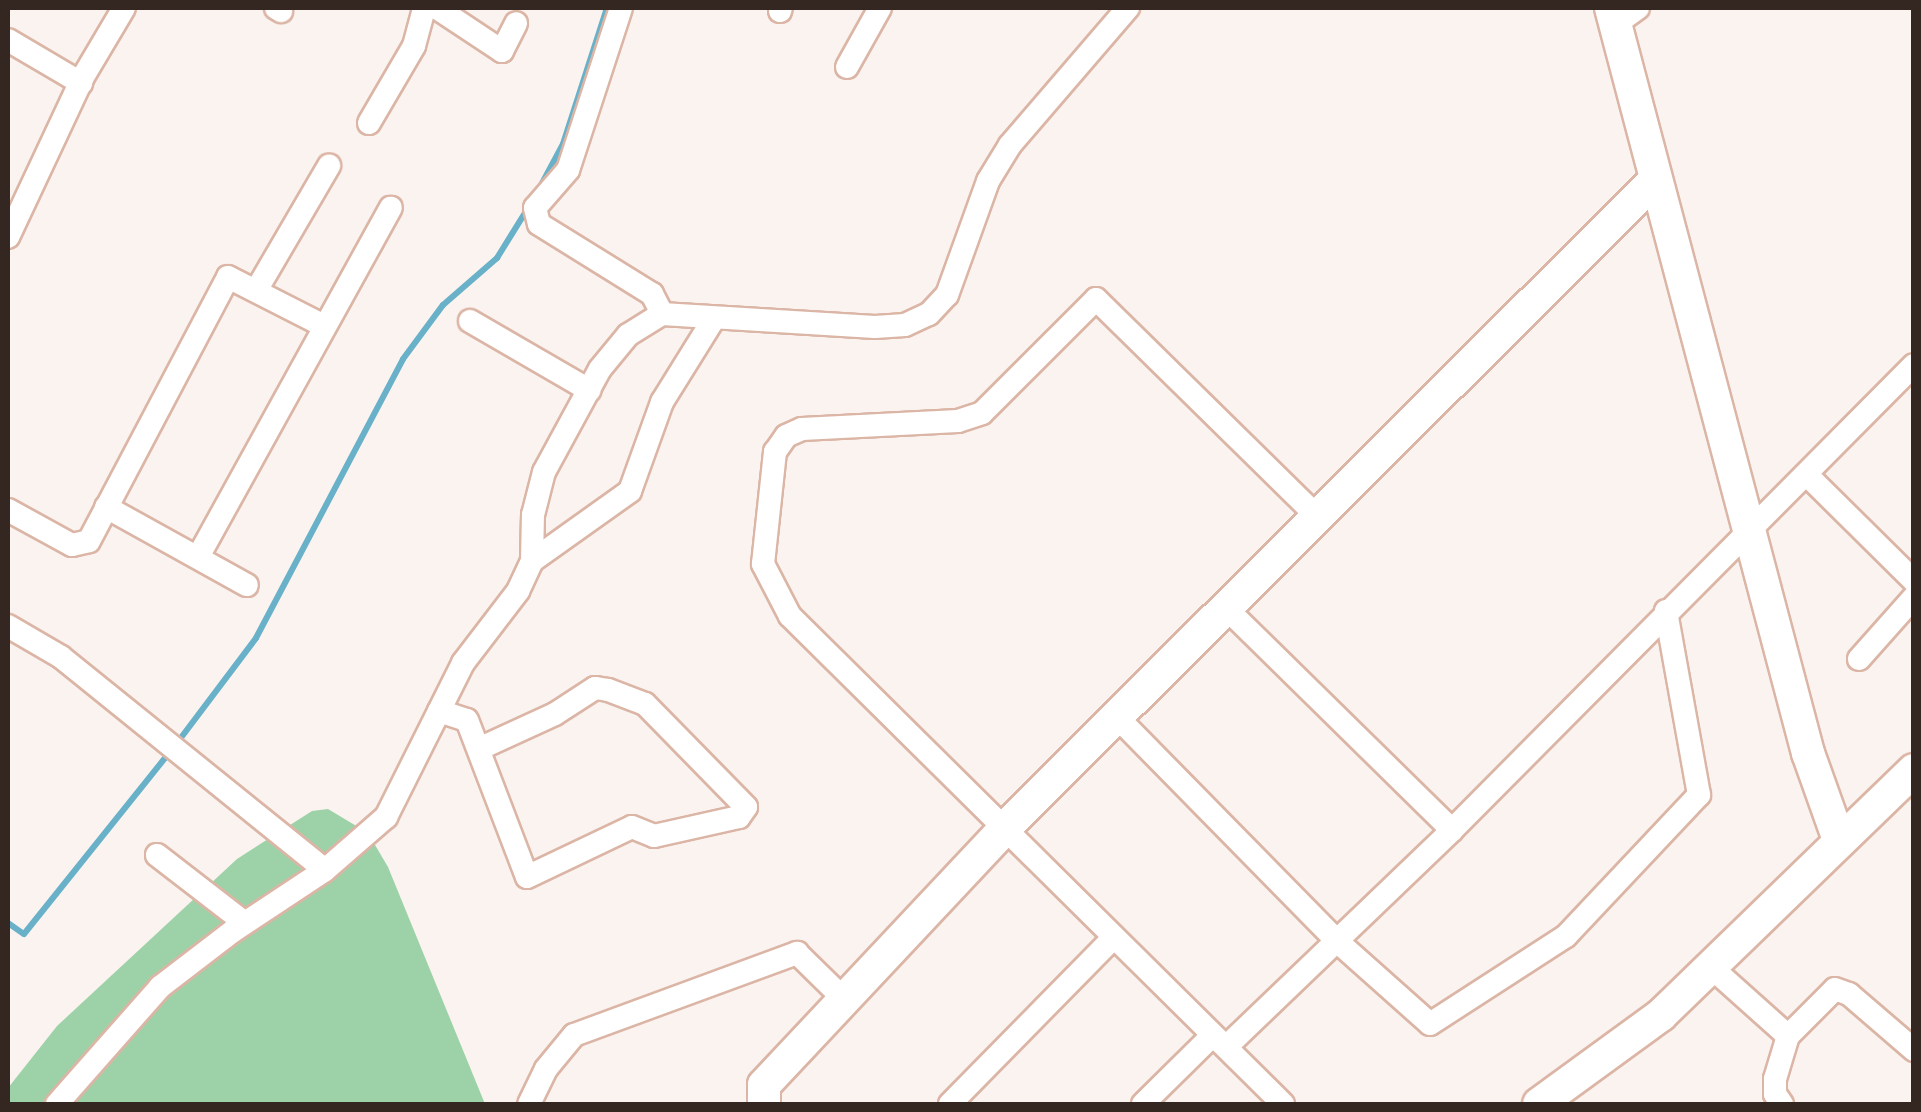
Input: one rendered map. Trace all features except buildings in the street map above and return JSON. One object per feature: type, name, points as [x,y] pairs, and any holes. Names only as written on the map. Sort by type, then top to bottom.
[{"type":"street","points":[[8,237],[80,83],[124,8]]},
{"type":"street","points":[[368,123],[414,46],[424,8]]},
{"type":"street","points":[[436,8],[502,51],[516,23]]},
{"type":"street","points":[[620,8],[568,170],[535,208],[539,224],[652,294],[662,314]]},
{"type":"street","points":[[848,67],[880,8]]},
{"type":"street","points":[[58,1104],[160,987],[325,870],[386,817],[463,663],[518,591],[532,560],[534,514],[544,472],[588,390],[628,335],[662,314],[875,327],[906,325],[929,314],[947,295],[988,182],[1010,144],[1126,8]]},
{"type":"street","points":[[1622,13],[1655,180],[1746,529],[1808,753],[1839,840]]},
{"type":"street","points":[[8,40],[80,83]]},
{"type":"street","points":[[257,289],[328,166]]},
{"type":"street","points":[[764,1104],[764,1085],[1005,828],[1655,180]]},
{"type":"street","points":[[198,557],[391,208]]},
{"type":"street","points":[[8,510],[72,544],[88,540],[228,277],[324,326]]},
{"type":"street","points":[[1284,1104],[790,616],[773,590],[763,564],[775,452],[786,436],[802,429],[958,421],[982,414],[1096,299],[1318,518]]},
{"type":"street","points":[[532,560],[630,492],[662,402],[713,320]]},
{"type":"street","points":[[470,321],[588,390]]},
{"type":"street","points":[[1143,1104],[1338,942],[1746,529],[1807,474],[1914,365]]},
{"type":"street","points":[[1807,474],[1914,580]]},
{"type":"street","points":[[106,507],[247,584]]},
{"type":"street","points":[[1859,659],[1914,597]]},
{"type":"street","points":[[1226,608],[1452,830]]},
{"type":"street","points":[[1117,717],[1338,942],[1430,1024],[1566,936],[1700,795],[1666,612]]},
{"type":"street","points":[[10,632],[61,657],[325,870]]},
{"type":"street","points":[[439,710],[467,720],[481,748],[527,877],[632,827],[654,836],[739,817],[746,807],[644,704],[608,690],[595,688],[555,714],[481,748]]},
{"type":"street","points":[[1539,1104],[1661,1015],[1914,770]]},
{"type":"street","points":[[157,855],[244,924]]},
{"type":"street","points":[[950,1104],[1114,937]]},
{"type":"street","points":[[529,1104],[546,1070],[574,1035],[797,954],[844,998]]},
{"type":"street","points":[[1712,968],[1788,1036]]},
{"type":"street","points":[[1782,1104],[1775,1094],[1775,1079],[1788,1036],[1835,989],[1849,994],[1914,1050]]},
{"type":"green space","points":[[328,809],[368,833],[388,867],[485,1104],[8,1104],[8,1088],[57,1026],[237,859],[312,811]]},
{"type":"waterway","points":[[539,189],[563,144],[607,8]]},
{"type":"waterway","points":[[177,743],[256,638],[403,359],[443,305],[497,258],[528,208]]},
{"type":"waterway","points":[[8,923],[24,934],[169,753]]}]
